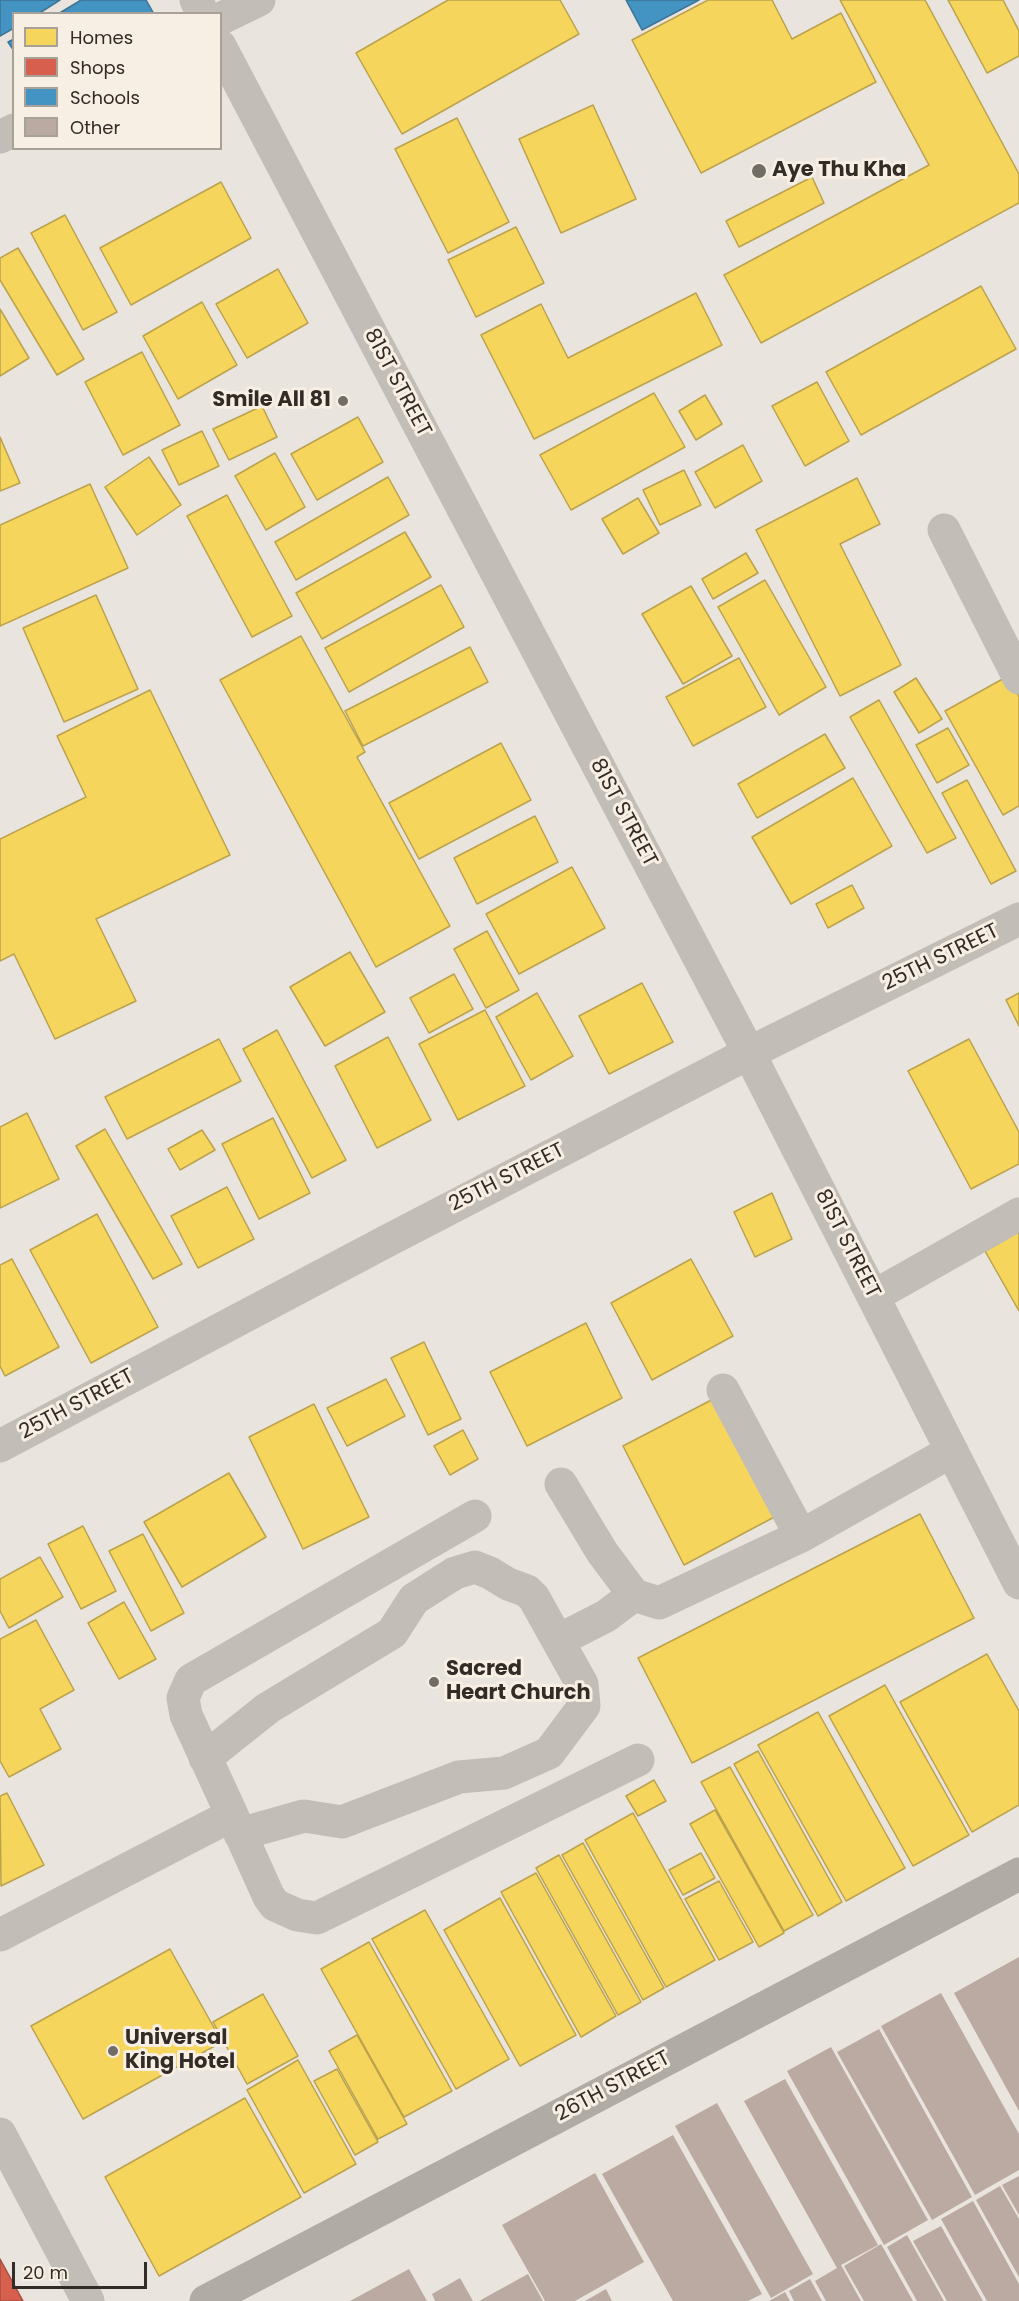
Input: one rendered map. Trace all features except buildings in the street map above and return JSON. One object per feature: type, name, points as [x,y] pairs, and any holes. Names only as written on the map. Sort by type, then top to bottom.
[{"type":"main road","name":"26TH STREET","points":[[206,2301],[1019,1874]]},
{"type":"street","points":[[222,18],[260,0]]},
{"type":"street","name":"81ST STREET","points":[[222,50],[749,1053],[1019,1583]]},
{"type":"street","points":[[944,530],[1019,678]]},
{"type":"street","name":"25TH STREET","points":[[0,1446],[387,1240],[749,1053],[1019,919]]},
{"type":"street","points":[[874,1296],[1019,1214]]},
{"type":"street","points":[[723,1390],[801,1536]]},
{"type":"street","points":[[561,1484],[602,1552],[634,1595],[659,1603],[801,1536],[952,1451]]},
{"type":"street","points":[[475,1516],[191,1680],[183,1698],[186,1715],[275,1905],[297,1915],[317,1918],[638,1760]]},
{"type":"street","points":[[0,1935],[236,1825],[304,1816],[342,1822],[459,1777],[504,1773],[549,1753],[584,1706],[582,1684],[534,1598],[527,1591],[475,1567],[455,1573],[414,1599],[392,1633],[268,1708],[205,1758]]},
{"type":"street","points":[[559,1640],[606,1616],[634,1595]]},
{"type":"street","points":[[0,2134],[88,2301]]},
{"type":"place","name":"Aye Thu Kha","points":[[759,171]]},
{"type":"place","name":"Smile All 81","points":[[343,401]]},
{"type":"place","name":"Sacred Heart Church","points":[[434,1682]]},
{"type":"place","name":"Universal King Hotel","points":[[113,2051]]}]
